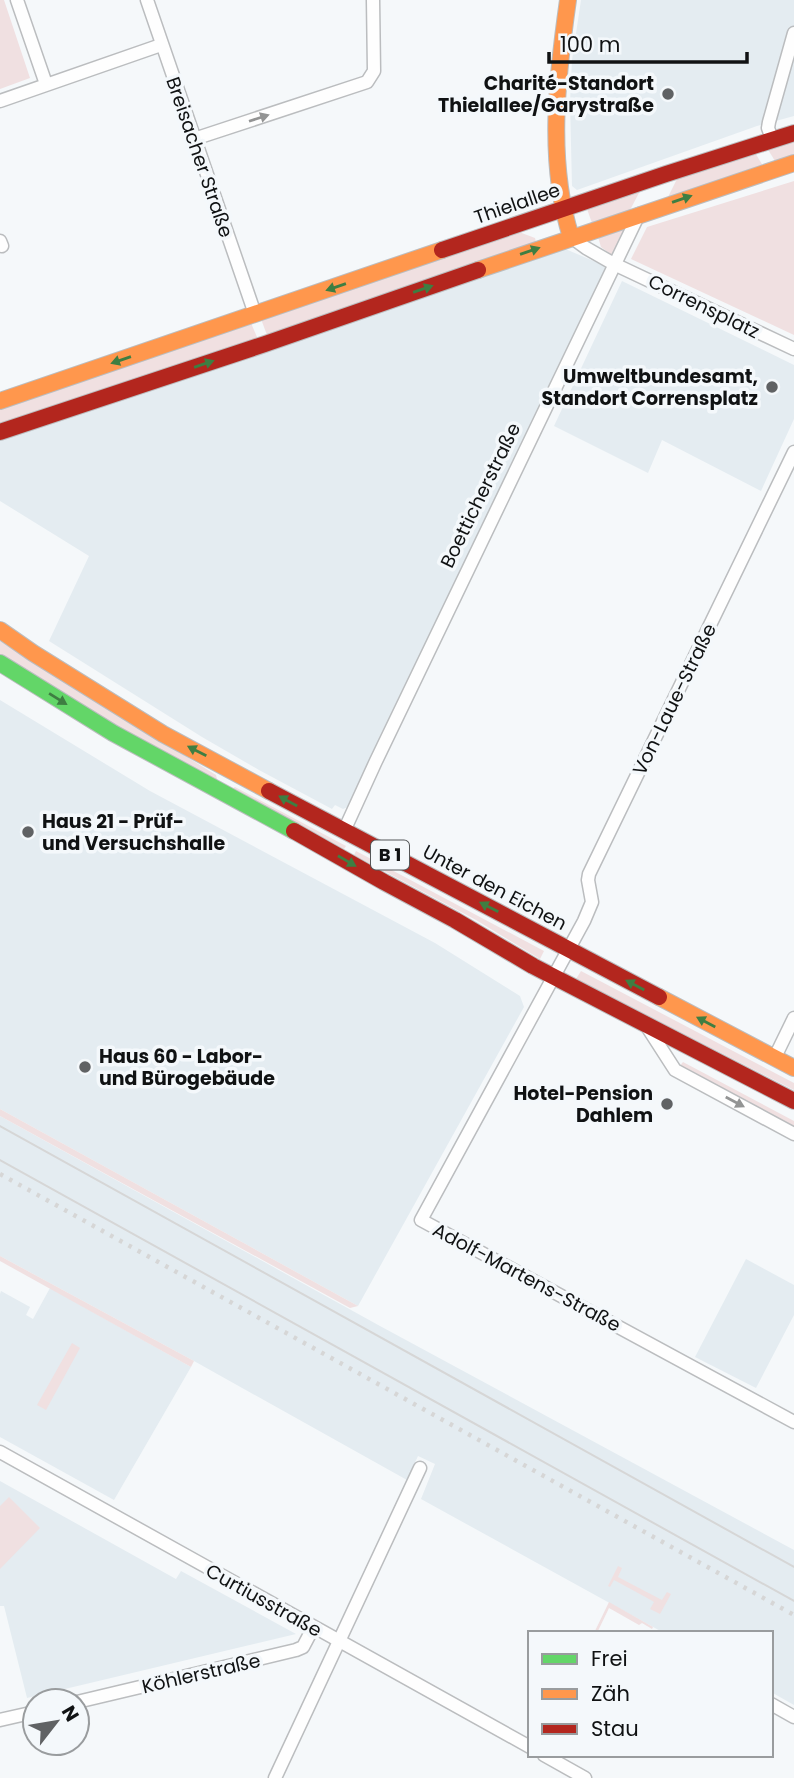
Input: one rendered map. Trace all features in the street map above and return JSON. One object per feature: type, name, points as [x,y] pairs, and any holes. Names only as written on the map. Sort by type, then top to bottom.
[{"type":"main road","points":[[568,0],[557,109],[564,209],[571,237]]},
{"type":"main road","name":"Thielallee","points":[[0,432],[564,209],[794,133]]},
{"type":"main road","name":"Thielallee","points":[[0,401],[260,329],[571,237],[794,163]]},
{"type":"main road","name":"Boetticherstraße","points":[[639,214],[655,178]]},
{"type":"main road","name":"Unter den Eichen","points":[[0,630],[163,734],[794,1068]]},
{"type":"main road","name":"B 1","points":[[0,663],[113,733],[310,839],[553,977],[794,1101]]},
{"type":"main road","points":[[220,792],[232,769]]},
{"type":"street","points":[[17,0],[46,84]]},
{"type":"street","name":"Breisacher Straße","points":[[147,0],[260,329]]},
{"type":"street","points":[[194,139],[366,82],[374,71],[373,0]]},
{"type":"street","points":[[772,139],[769,122],[794,33]]},
{"type":"street","points":[[0,101],[161,45]]},
{"type":"street","name":"Boetticherstraße","points":[[344,831],[639,214]]},
{"type":"street","name":"Corrensplatz","points":[[571,237],[614,264],[794,349]]},
{"type":"street","name":"Von-Laue-Straße","points":[[568,949],[592,902],[589,874],[794,452]]},
{"type":"street","name":"Adolf-Martens-Straße","points":[[568,949],[421,1220],[794,1422]]},
{"type":"street","points":[[775,1058],[794,1018]]},
{"type":"street","points":[[646,1025],[675,1070],[794,1134]]},
{"type":"street","name":"Curtiusstraße","points":[[0,1452],[528,1746]]},
{"type":"street","points":[[275,1778],[420,1468]]},
{"type":"street","name":"Köhlerstraße","points":[[91,1699],[296,1650],[303,1647],[313,1628]]},
{"type":"street","points":[[773,1705],[794,1717]]},
{"type":"street","points":[[0,1720],[21,1715]]},
{"type":"street","points":[[548,1757],[585,1778]]},
{"type":"shaded area","points":[[0,0],[4,0],[30,78],[0,89]]},
{"type":"shaded area","name":"Charité-Standort Thielallee/Garystraße","points":[[581,0],[794,0],[794,116],[757,126],[577,190],[572,186],[570,102],[572,60]]},
{"type":"shaded area","points":[[794,140],[794,156],[775,161],[767,148]]},
{"type":"shaded area","points":[[754,151],[763,166],[668,197],[678,177]]},
{"type":"shaded area","points":[[794,181],[794,335],[631,259],[647,227]]},
{"type":"shaded area","points":[[640,191],[630,210],[592,223],[587,209]]},
{"type":"shaded area","points":[[626,228],[613,256],[601,247],[598,237]]},
{"type":"shaded area","points":[[519,232],[535,238],[536,242],[267,335],[261,319]]},
{"type":"shaded area","points":[[563,248],[603,265],[606,269],[350,806],[343,809],[335,805],[332,809],[259,770],[49,641],[89,556],[0,501],[0,439]]},
{"type":"shaded area","points":[[622,281],[794,365],[794,419],[761,491],[662,440],[648,473],[554,426]]},
{"type":"shaded area","points":[[251,323],[256,340],[0,426],[0,408]]},
{"type":"shaded area","points":[[0,641],[216,775],[217,779],[144,743],[0,655]]},
{"type":"shaded area","points":[[0,700],[150,791],[435,943],[520,996],[524,1007],[358,1306],[0,1109]]},
{"type":"shaded area","points":[[233,788],[346,846],[344,849]]},
{"type":"shaded area","points":[[356,851],[544,951],[540,959],[476,920],[354,855]]},
{"type":"shaded area","points":[[581,971],[794,1083],[794,1090],[576,979]]},
{"type":"shaded area","points":[[683,1062],[794,1121],[794,1129],[679,1067]]},
{"type":"shaded area","points":[[0,1109],[358,1306],[350,1308],[0,1116]]},
{"type":"shaded area","points":[[0,1116],[794,1550],[794,1705],[773,1693],[773,1631],[660,1631],[421,1499],[435,1464],[418,1456],[407,1480],[0,1256]]},
{"type":"shaded area","points":[[0,1256],[194,1361],[191,1367],[0,1261]]},
{"type":"shaded area","points":[[746,1259],[794,1285],[794,1315],[756,1388],[695,1357]]},
{"type":"shaded area","points":[[50,1288],[191,1367],[114,1500],[0,1437],[1,1291],[30,1307],[26,1315],[33,1319]]},
{"type":"shaded area","points":[[72,1343],[80,1348],[46,1410],[37,1405]]},
{"type":"shaded area","points":[[0,1481],[176,1579],[181,1571],[296,1634],[73,1687],[24,1687],[4,1606],[0,1606]]},
{"type":"shaded area","points":[[9,1497],[40,1528],[0,1569],[0,1506]]},
{"type":"shaded area","points":[[618,1566],[622,1568],[618,1577],[662,1600],[667,1592],[671,1594],[660,1614],[650,1609],[654,1602],[614,1580],[610,1587],[608,1586]]},
{"type":"shaded area","points":[[609,1602],[653,1627],[652,1629],[642,1623],[639,1625],[609,1608],[598,1631],[595,1631]]},
{"type":"tram line","points":[[0,1126],[794,1567]]},
{"type":"tram line","points":[[0,1160],[794,1601]]},
{"type":"railway","points":[[0,1174],[794,1615]]},
{"type":"traffic: fast","points":[[0,663],[113,733],[294,831]]},
{"type":"traffic: slow","points":[[568,0],[556,119],[559,179],[571,237]]},
{"type":"traffic: slow","points":[[478,270],[794,163]]},
{"type":"traffic: slow","points":[[0,401],[442,250]]},
{"type":"traffic: slow","points":[[0,630],[163,734],[269,791]]},
{"type":"traffic: slow","points":[[659,997],[794,1068]]},
{"type":"traffic: jam","points":[[442,250],[794,133]]},
{"type":"traffic: jam","points":[[0,432],[478,270]]},
{"type":"traffic: jam","points":[[269,791],[659,997]]},
{"type":"traffic: jam","points":[[294,831],[533,966],[794,1101]]},
{"type":"place","name":"Charité-Standort Thielallee/Garystraße","points":[[668,94]]},
{"type":"place","name":"Umweltbundesamt, Standort Corrensplatz","points":[[772,387]]},
{"type":"place","name":"Haus 21 - Prüf- und Versuchshalle","points":[[28,832]]},
{"type":"place","name":"Haus 60 - Labor- und Bürogebäude","points":[[85,1067]]},
{"type":"place","name":"Hotel-Pension Dahlem","points":[[667,1104]]}]
